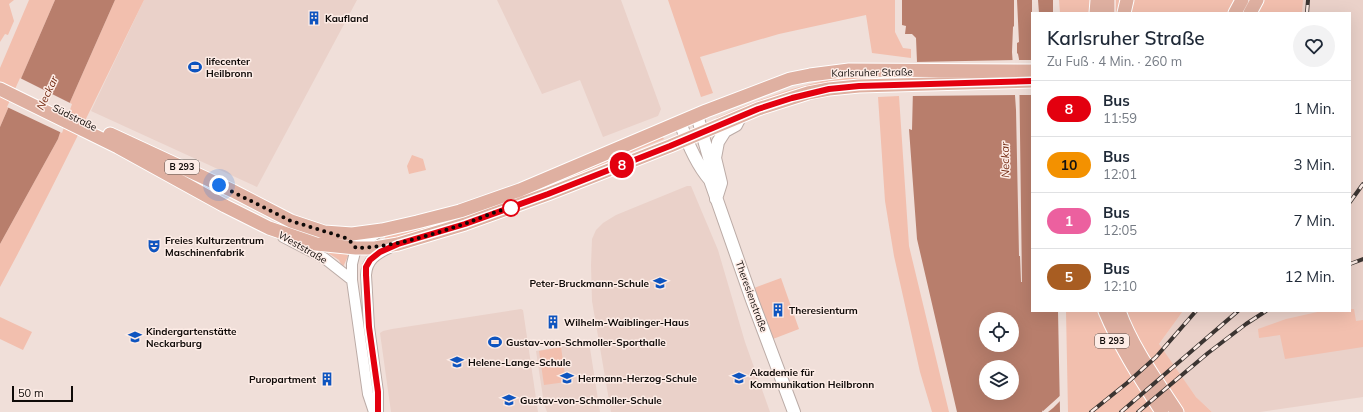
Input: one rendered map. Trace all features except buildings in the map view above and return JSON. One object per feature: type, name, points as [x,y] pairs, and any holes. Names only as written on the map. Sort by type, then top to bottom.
[{"type":"main road","points":[[1096,12],[1097,0]]},
{"type":"main road","points":[[1108,0],[1108,12]]},
{"type":"main road","points":[[1121,0],[1121,12]]},
{"type":"main road","points":[[1124,12],[1126,0]]},
{"type":"main road","points":[[1236,12],[1242,0]]},
{"type":"main road","points":[[1251,12],[1257,0]]},
{"type":"main road","name":"Karlsruher Straße","points":[[324,232],[352,234],[382,230],[460,211],[520,190],[737,98],[810,75],[849,70],[1031,76]]},
{"type":"main road","name":"Karlsruher Straße","points":[[356,248],[375,248],[398,244],[465,224],[702,133],[758,109],[808,93],[829,89],[889,84],[1031,76]]},
{"type":"main road","name":"Südstraße","points":[[0,81],[106,137]]},
{"type":"main road","name":"Südstraße","points":[[0,89],[106,137]]},
{"type":"main road","name":"Theresienstraße","points":[[697,115],[710,161],[710,180],[716,199],[794,412]]},
{"type":"main road","points":[[716,199],[721,183],[715,158],[718,142],[725,131],[736,125],[740,117]]},
{"type":"main road","name":"Theresienstraße","points":[[680,122],[686,139],[700,166],[710,180]]},
{"type":"main road","name":"Weststraße","points":[[106,137],[118,147],[225,206],[272,229],[316,244],[356,248]]},
{"type":"main road","name":"Weststraße","points":[[106,137],[233,191],[291,221],[324,232]]},
{"type":"main road","name":"B 293","points":[[1096,312],[1116,348],[1173,410]]},
{"type":"main road","points":[[1105,312],[1133,368]]},
{"type":"main road","name":"B 293","points":[[1119,312],[1136,346],[1173,410]]},
{"type":"street","name":"Weststraße","points":[[272,229],[290,241],[324,258],[352,280]]},
{"type":"street","name":"Karlsruher Straße","points":[[356,248],[382,230]]},
{"type":"street","name":"Weststraße","points":[[324,232],[346,238],[356,248]]},
{"type":"street","points":[[378,412],[378,392],[369,327],[366,267],[370,260],[380,252],[398,244]]},
{"type":"street","points":[[356,248],[366,275]]},
{"type":"street","points":[[356,248],[352,264],[352,280],[368,394],[374,412]]},
{"type":"shaded area","points":[[0,0],[14,0],[9,4],[14,21],[8,35],[5,34],[0,42]]},
{"type":"shaded area","points":[[29,0],[55,0],[0,127],[0,68]]},
{"type":"shaded area","points":[[115,0],[144,0],[56,180],[0,287],[0,244],[58,139],[70,102]]},
{"type":"shaded area","points":[[144,0],[357,0],[257,187],[91,111]]},
{"type":"shaded area","points":[[497,0],[621,0],[661,109],[658,116],[603,137],[580,80],[542,94]]},
{"type":"shaded area","points":[[668,0],[895,0],[895,32],[903,48],[911,49],[911,58],[872,53],[866,15],[779,34],[700,57],[713,93],[701,97]]},
{"type":"shaded area","points":[[1059,0],[1303,0],[1302,12],[1060,12]]},
{"type":"shaded area","points":[[1303,0],[1363,0],[1363,397],[1260,412],[1212,412],[1196,397],[1183,379],[1127,412],[1159,344],[1182,312],[1351,312],[1351,12],[1302,12]]},
{"type":"shaded area","points":[[858,75],[878,76],[878,78],[837,81],[814,86],[717,121],[716,118],[785,91],[820,81]]},
{"type":"shaded area","points":[[899,96],[909,246],[949,412],[932,412],[920,372],[894,256],[885,201],[878,97]]},
{"type":"shaded area","points":[[662,136],[664,139],[483,213],[386,242],[385,237],[424,228],[482,211]]},
{"type":"shaded area","points":[[412,155],[423,159],[426,170],[409,174],[407,166]]},
{"type":"shaded area","name":"Peter-Bruckmann-Schule","points":[[687,186],[691,186],[718,250],[745,342],[770,412],[611,412],[592,301],[592,239],[596,230],[603,223],[616,215]]},
{"type":"shaded area","points":[[325,251],[347,253],[348,256],[343,267],[339,260]]},
{"type":"shaded area","points":[[781,278],[799,329],[773,339],[754,288]]},
{"type":"shaded area","name":"Helene-Lange-Schule","points":[[521,309],[523,310],[538,412],[391,412],[380,333],[392,329]]},
{"type":"shaded area","points":[[1351,309],[1354,309],[1356,321],[1363,320],[1363,347],[1285,359],[1280,335],[1259,338],[1258,329],[1286,319],[1318,312],[1351,312]]},
{"type":"shaded area","points":[[1066,312],[1182,312],[1159,344],[1196,397],[1212,412],[1068,412]]},
{"type":"shaded area","points":[[0,317],[32,332],[23,350],[0,339]]},
{"type":"shaded area","name":"Hermann-Herzog-Schule","points":[[589,342],[600,412],[547,412],[544,404],[536,351]]},
{"type":"shaded area","points":[[561,347],[566,382],[544,385],[539,351]]},
{"type":"water","name":"Neckar","points":[[55,0],[115,0],[70,102],[58,139],[0,244],[0,127]]},
{"type":"water","name":"Neckar","points":[[902,0],[1014,0],[1012,52],[1016,110],[1019,256],[1022,282],[1019,59],[1017,53],[1017,43],[1019,42],[1017,0],[1032,0],[1031,312],[1058,312],[1060,412],[1043,412],[1042,410],[1042,412],[957,412],[917,239],[909,129],[912,130],[913,89],[917,62],[916,38],[912,34],[905,34],[906,26],[902,25]]},
{"type":"water","points":[[1038,0],[1053,0],[1053,12],[1039,12]]},
{"type":"pier","points":[[1015,60],[1017,95],[911,96],[915,62]]},
{"type":"pier","points":[[1017,60],[1031,60],[1031,95],[1017,95]]},
{"type":"pier","points":[[20,78],[72,104],[62,133],[7,107]]},
{"type":"pier","points":[[1062,394],[1062,399],[1053,408],[1048,412],[1042,412]]},
{"type":"railway","points":[[1307,12],[1308,0]]},
{"type":"railway","points":[[1351,201],[1363,184]]},
{"type":"railway","points":[[1351,264],[1363,259]]},
{"type":"railway","points":[[1091,412],[1156,357],[1195,312]]},
{"type":"railway","points":[[1121,412],[1237,312]]},
{"type":"railway","points":[[1138,412],[1208,353],[1264,312]]},
{"type":"bus line","name":"8","points":[[378,412],[378,392],[369,327],[366,267],[370,260],[380,252],[398,244],[465,224],[548,194],[670,146],[758,109],[808,93],[829,89],[889,84],[1031,81]]},
{"type":"place","name":"Kaufland","points":[[314,18]]},
{"type":"place","name":"lifecenter Heilbronn","points":[[195,67]]},
{"type":"place","name":"Freies Kulturzentrum Maschinenfabrik","points":[[154,246]]},
{"type":"place","name":"Peter-Bruckmann-Schule","points":[[660,283]]},
{"type":"place","name":"Theresienturm","points":[[778,310]]},
{"type":"place","name":"Wilhelm-Waiblinger-Haus","points":[[553,322]]},
{"type":"place","name":"Kindergartenstätte Neckarburg","points":[[135,337]]},
{"type":"place","name":"Gustav-von-Schmoller-Sporthalle","points":[[495,342]]},
{"type":"place","name":"Helene-Lange-Schule","points":[[457,362]]},
{"type":"place","name":"Hermann-Herzog-Schule","points":[[567,378]]},
{"type":"place","name":"Akademie für Kommunikation Heilbronn","points":[[739,378]]},
{"type":"place","name":"Puropartment","points":[[327,379]]},
{"type":"place","name":"Gustav-von-Schmoller-Schule","points":[[509,400]]},
{"type":"route","points":[[219,185],[291,221],[346,238],[356,248],[375,248],[398,244],[465,224],[511,208]]}]
